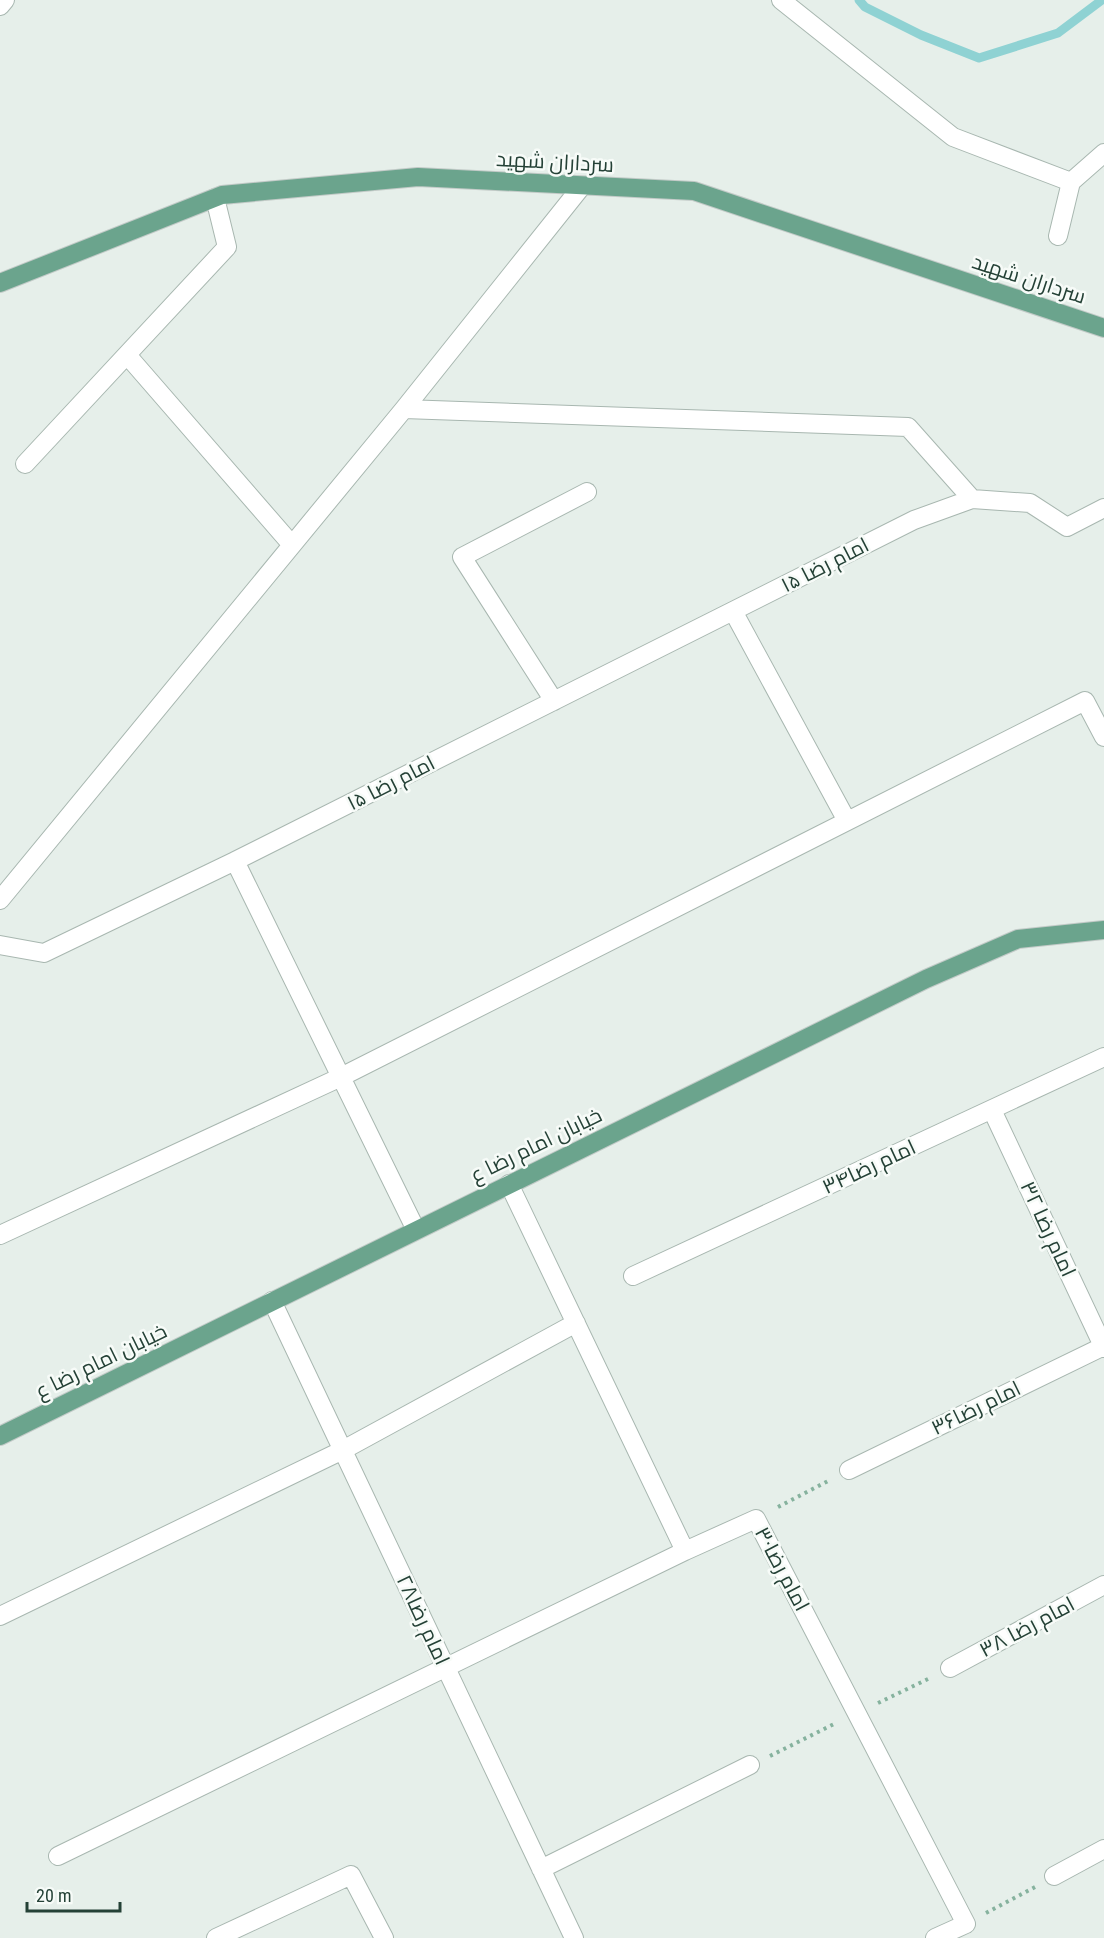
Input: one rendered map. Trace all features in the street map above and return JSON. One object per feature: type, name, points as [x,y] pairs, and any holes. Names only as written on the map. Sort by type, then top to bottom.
[{"type":"main road","name":"سرداران شهید","points":[[0,283],[222,195],[418,177],[694,191],[1104,328]]},
{"type":"main road","name":"خیابان امام رضا ع","points":[[0,1436],[915,984],[1018,939],[1104,930]]},
{"type":"street","points":[[0,6],[4,0]]},
{"type":"street","points":[[781,0],[953,137],[1071,182]]},
{"type":"street","points":[[1058,236],[1071,182],[1104,153]]},
{"type":"street","points":[[0,900],[404,409],[582,186]]},
{"type":"street","points":[[25,464],[227,247],[215,198]]},
{"type":"street","points":[[127,355],[292,545]]},
{"type":"street","points":[[404,409],[908,427],[972,499],[1030,502],[1067,526],[1104,508]]},
{"type":"street","points":[[554,701],[462,557],[587,492]]},
{"type":"street","name":"۱۵ امام رضا","points":[[0,945],[44,954],[235,861],[914,520],[972,499]]},
{"type":"street","points":[[733,611],[848,820]]},
{"type":"street","points":[[0,1235],[341,1077],[1085,701],[1104,737]]},
{"type":"street","points":[[235,861],[416,1230]]},
{"type":"street","name":"امام رضا۳۴","points":[[633,1276],[1104,1057]]},
{"type":"street","name":"امام رضا ۳۲","points":[[992,1110],[1104,1347]]},
{"type":"street","points":[[509,1184],[685,1551]]},
{"type":"street","name":"امام رضا۲۸","points":[[272,1301],[574,1938]]},
{"type":"street","points":[[0,1616],[343,1450],[576,1323]]},
{"type":"street","name":"امام رضا۳۶","points":[[849,1470],[1104,1347]]},
{"type":"street","name":"امام رضا۳۰","points":[[58,1856],[685,1551],[756,1519],[971,1931]]},
{"type":"street","name":"امام رضا ۳۸","points":[[950,1668],[1104,1585]]},
{"type":"street","points":[[541,1869],[750,1765]]},
{"type":"street","points":[[1054,1876],[1104,1849]]},
{"type":"street","points":[[216,1938],[351,1875],[384,1938]]},
{"type":"street","points":[[935,1938],[971,1931]]},
{"type":"path","points":[[756,1519],[849,1470]]},
{"type":"path","points":[[971,1931],[1054,1876]]},
{"type":"waterway","points":[[859,0],[865,7],[921,35],[979,58],[1058,33],[1102,0]]}]
